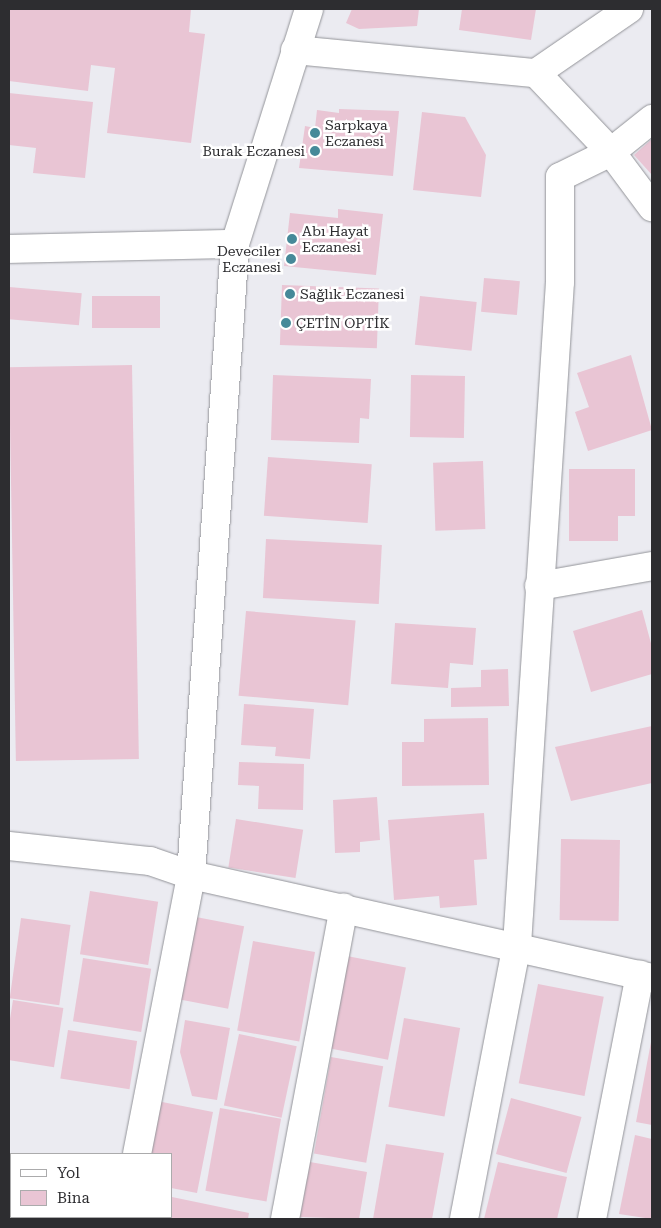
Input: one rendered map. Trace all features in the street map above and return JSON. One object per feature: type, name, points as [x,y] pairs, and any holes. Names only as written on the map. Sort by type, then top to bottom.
[{"type":"street","points":[[138,1153],[191,875],[235,244],[309,9]]},
{"type":"street","points":[[295,50],[536,73],[629,9]]},
{"type":"street","points":[[536,73],[611,152],[652,207]]},
{"type":"street","points":[[464,1219],[517,944],[560,282],[560,177],[611,152],[652,119]]},
{"type":"street","points":[[9,249],[235,244]]},
{"type":"street","points":[[539,586],[652,566]]},
{"type":"street","points":[[9,846],[150,861],[191,875],[517,944],[646,976],[592,1219]]},
{"type":"street","points":[[285,1219],[344,908]]},
{"type":"building","points":[[9,9],[191,9],[189,32],[205,34],[191,143],[107,133],[115,68],[91,65],[88,91],[9,81]]},
{"type":"building","points":[[352,9],[419,9],[417,26],[359,29],[346,23]]},
{"type":"building","points":[[462,9],[536,9],[531,40],[459,30]]},
{"type":"building","points":[[9,93],[93,102],[85,178],[33,173],[36,148],[9,145]]},
{"type":"building","points":[[339,109],[399,111],[393,176],[299,168],[305,126],[315,128],[317,110],[339,113]]},
{"type":"building","points":[[422,112],[465,117],[486,155],[481,197],[413,190]]},
{"type":"building","points":[[652,139],[652,175],[634,155]]},
{"type":"building","points":[[338,209],[383,214],[376,275],[284,266],[290,213],[338,218]]},
{"type":"building","points":[[484,278],[520,281],[517,315],[481,312]]},
{"type":"building","points":[[282,285],[379,288],[377,348],[280,345]]},
{"type":"building","points":[[9,287],[82,293],[79,325],[9,319]]},
{"type":"building","points":[[92,296],[160,296],[160,328],[92,328]]},
{"type":"building","points":[[420,296],[477,302],[472,351],[415,345]]},
{"type":"building","points":[[631,355],[652,430],[588,451],[575,412],[589,407],[577,373]]},
{"type":"building","points":[[132,365],[139,759],[16,761],[9,367]]},
{"type":"building","points":[[273,375],[371,379],[369,419],[360,418],[359,443],[271,440]]},
{"type":"building","points":[[411,375],[465,376],[464,438],[410,437]]},
{"type":"building","points":[[268,457],[372,464],[368,523],[264,516]]},
{"type":"building","points":[[483,461],[485,529],[435,531],[433,463]]},
{"type":"building","points":[[569,469],[635,469],[635,516],[618,516],[618,541],[569,541]]},
{"type":"building","points":[[266,539],[382,545],[379,604],[263,598]]},
{"type":"building","points":[[642,610],[652,647],[652,674],[591,692],[573,631]]},
{"type":"building","points":[[246,611],[356,621],[348,705],[239,696]]},
{"type":"building","points":[[395,623],[476,628],[473,665],[450,663],[448,688],[391,684]]},
{"type":"building","points":[[508,669],[509,706],[451,707],[451,688],[481,687],[481,670]]},
{"type":"building","points":[[244,704],[314,709],[310,759],[275,756],[276,747],[241,745]]},
{"type":"building","points":[[488,718],[489,785],[402,786],[402,742],[424,742],[424,719]]},
{"type":"building","points":[[652,726],[652,783],[571,801],[555,747]]},
{"type":"building","points":[[239,762],[304,764],[303,810],[258,809],[259,786],[238,785]]},
{"type":"building","points":[[377,797],[380,840],[360,842],[360,852],[335,853],[333,800]]},
{"type":"building","points":[[484,813],[487,859],[474,860],[477,905],[440,908],[439,896],[394,900],[388,820]]},
{"type":"building","points":[[236,819],[303,830],[295,878],[228,867]]},
{"type":"building","points":[[561,839],[620,840],[619,921],[560,920]]},
{"type":"building","points":[[90,891],[158,902],[148,965],[80,954]]},
{"type":"building","points":[[196,917],[244,926],[228,1009],[180,999]]},
{"type":"building","points":[[21,918],[71,925],[59,1005],[10,998]]},
{"type":"building","points":[[253,941],[315,952],[299,1042],[237,1031]]},
{"type":"building","points":[[347,956],[406,967],[388,1060],[329,1048]]},
{"type":"building","points":[[83,958],[151,969],[141,1032],[73,1021]]},
{"type":"building","points":[[538,984],[604,997],[584,1096],[519,1083]]},
{"type":"building","points":[[13,1000],[63,1008],[54,1067],[9,1060],[9,1025]]},
{"type":"building","points":[[404,1018],[460,1028],[445,1117],[388,1107]]},
{"type":"building","points":[[185,1020],[230,1028],[217,1100],[192,1096],[180,1052]]},
{"type":"building","points":[[68,1030],[137,1041],[129,1089],[60,1078]]},
{"type":"building","points":[[239,1034],[297,1046],[282,1118],[224,1105]]},
{"type":"building","points":[[652,1042],[652,1125],[636,1122]]},
{"type":"building","points":[[331,1057],[383,1066],[366,1163],[314,1154]]},
{"type":"building","points":[[511,1098],[582,1117],[567,1173],[496,1154]]},
{"type":"building","points":[[157,1101],[213,1112],[197,1193],[172,1188],[172,1153],[147,1153]]},
{"type":"building","points":[[220,1108],[281,1119],[266,1201],[205,1191]]},
{"type":"building","points":[[635,1135],[652,1139],[652,1219],[619,1214]]},
{"type":"building","points":[[386,1144],[444,1153],[432,1219],[373,1219]]},
{"type":"building","points":[[310,1162],[367,1172],[359,1219],[300,1217]]},
{"type":"building","points":[[498,1162],[567,1177],[557,1219],[484,1219]]},
{"type":"building","points":[[9,1164],[10,1185],[9,1205]]},
{"type":"building","points":[[172,1197],[249,1213],[248,1219],[167,1219],[172,1218]]},
{"type":"place","name":"Sarpkaya Eczanesi","points":[[315,133]]},
{"type":"place","name":"Burak Eczanesi","points":[[315,151]]},
{"type":"place","name":"Abı Hayat Eczanesi","points":[[292,239]]},
{"type":"place","name":"Deveciler Eczanesi","points":[[291,259]]},
{"type":"place","name":"Sağlık Eczanesi","points":[[290,294]]},
{"type":"place","name":"ÇETİN OPTİK","points":[[286,323]]}]
